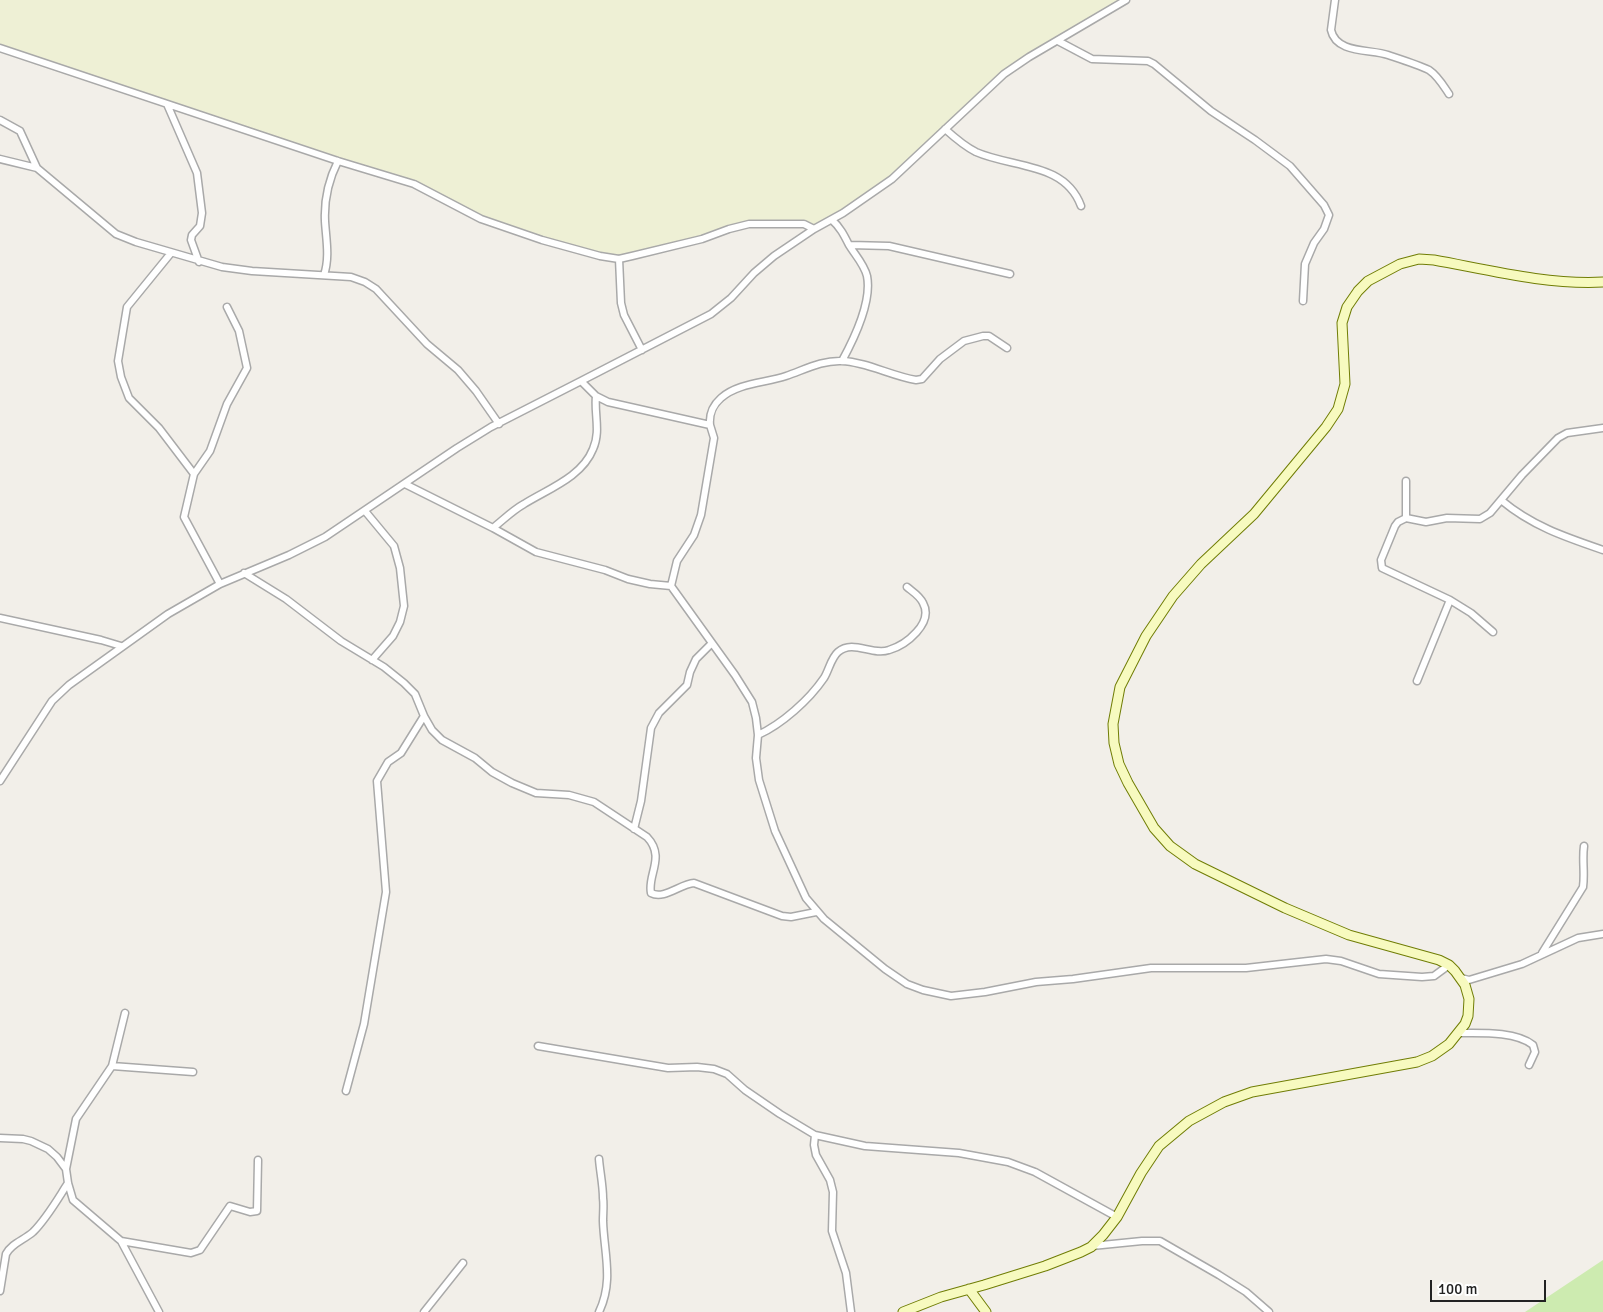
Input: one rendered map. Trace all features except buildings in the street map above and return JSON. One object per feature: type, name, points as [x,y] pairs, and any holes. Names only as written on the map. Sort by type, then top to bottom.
[{"type":"main road","points":[[903,1312],[941,1297],[1044,1266],[1091,1247],[1103,1236],[1117,1217],[1158,1146],[1189,1121],[1224,1102],[1252,1092],[1416,1062],[1432,1056],[1459,1033],[1468,1016],[1469,999],[1460,978],[1449,965],[1427,956],[1372,942],[1327,926],[1226,880],[1196,864],[1170,846],[1154,828],[1137,802],[1119,764],[1114,743],[1113,724],[1120,687],[1146,636],[1173,596],[1201,564],[1254,514],[1326,427],[1338,408],[1345,384],[1342,323],[1347,307],[1368,282],[1400,264],[1419,259],[1546,280],[1587,283],[1603,282]]},
{"type":"main road","points":[[969,1289],[986,1312]]},
{"type":"street","points":[[0,782],[52,702],[69,685],[121,646],[168,614],[220,584],[308,546],[364,511],[457,448],[499,424],[711,314],[731,298],[754,273],[774,256],[832,220],[892,179],[1004,74],[1126,0]]},
{"type":"street","points":[[1335,0],[1331,30],[1332,35],[1343,46],[1388,55],[1428,70],[1441,80],[1449,94]]},
{"type":"street","points":[[1058,41],[1092,59],[1148,61],[1154,64],[1211,112],[1255,140],[1290,166],[1324,205],[1329,215],[1324,229],[1314,243],[1304,264],[1303,300]]},
{"type":"street","points":[[0,48],[338,161],[414,184],[490,222],[542,240],[600,256],[619,259],[688,243],[749,224],[804,224],[814,230]]},
{"type":"street","points":[[167,104],[197,173],[202,214],[200,226],[192,235],[191,240],[199,262]]},
{"type":"street","points":[[0,120],[20,131],[37,168],[116,234],[199,262],[222,267],[252,271],[351,277],[365,282],[376,289],[427,344],[458,370],[476,391],[499,424]]},
{"type":"street","points":[[945,129],[959,142],[976,152],[1054,174],[1078,196],[1082,206]]},
{"type":"street","points":[[0,159],[37,168]]},
{"type":"street","points":[[324,275],[328,257],[324,220],[326,198],[329,182],[338,161]]},
{"type":"street","points":[[832,220],[839,226],[866,273],[867,292],[857,330],[852,344],[842,361]]},
{"type":"street","points":[[850,246],[889,246],[1010,274]]},
{"type":"street","points":[[171,253],[127,307],[118,360],[121,378],[129,398],[159,428],[194,474]]},
{"type":"street","points":[[619,259],[621,303],[624,315],[642,350]]},
{"type":"street","points":[[220,584],[184,517],[194,474],[210,451],[227,404],[247,368],[239,331],[227,307]]},
{"type":"street","points":[[1006,348],[989,336],[964,341],[940,359],[922,379],[916,380],[842,361],[816,365],[786,376],[736,389],[721,398],[713,407],[709,416],[714,438],[701,514],[694,535],[677,561],[671,586],[735,675],[752,702],[758,735],[757,770],[775,831],[806,898],[816,912],[885,969],[907,984],[923,990],[951,996],[985,992],[1036,982],[1151,968],[1246,968],[1326,959],[1341,961],[1380,974],[1422,977],[1434,976],[1449,965]]},
{"type":"street","points":[[581,381],[596,396],[617,405],[710,426]]},
{"type":"street","points":[[494,528],[523,504],[563,481],[587,459],[594,448],[598,430],[595,409],[596,396]]},
{"type":"street","points":[[1493,632],[1471,613],[1450,600],[1382,568],[1381,560],[1395,526],[1402,519],[1406,518],[1426,522],[1447,518],[1480,519],[1490,513],[1522,475],[1558,438],[1572,432],[1603,428]]},
{"type":"street","points":[[1406,481],[1406,518]]},
{"type":"street","points":[[405,484],[494,528],[536,552],[606,570],[628,579],[671,586]]},
{"type":"street","points":[[1501,500],[1532,522],[1603,550]]},
{"type":"street","points":[[364,511],[394,546],[400,568],[404,606],[400,622],[393,636],[372,660]]},
{"type":"street","points":[[244,574],[286,598],[341,641],[404,683],[415,694],[432,730],[442,740],[475,758],[492,772],[512,783],[536,793],[569,795],[594,802],[648,837],[652,842],[655,852],[655,868],[650,893],[656,896],[662,895],[687,884],[694,883],[782,916],[791,917],[816,912]]},
{"type":"street","points":[[758,735],[785,718],[817,688],[828,672],[834,656],[840,650],[853,646],[879,652],[888,651],[908,640],[919,630],[925,616],[924,604],[907,587]]},
{"type":"street","points":[[1417,681],[1450,600]]},
{"type":"street","points":[[0,618],[121,646]]},
{"type":"street","points":[[634,829],[641,801],[650,728],[659,713],[687,685],[696,659],[711,644]]},
{"type":"street","points":[[346,1091],[364,1024],[386,892],[377,782],[388,762],[401,753],[424,716]]},
{"type":"street","points":[[1542,954],[1583,887],[1582,860],[1584,846]]},
{"type":"street","points":[[1460,978],[1469,980],[1522,964],[1578,938],[1603,934]]},
{"type":"street","points":[[125,1013],[112,1066],[76,1119],[66,1169],[70,1194],[78,1205],[121,1241],[159,1312]]},
{"type":"street","points":[[1459,1033],[1502,1035],[1527,1040],[1533,1044],[1535,1052],[1529,1065]]},
{"type":"street","points":[[538,1046],[668,1068],[697,1066],[714,1069],[727,1074],[766,1105],[815,1134],[865,1146],[959,1153],[1008,1162],[1035,1172],[1117,1217]]},
{"type":"street","points":[[112,1066],[194,1072]]},
{"type":"street","points":[[815,1134],[814,1145],[816,1155],[830,1180],[833,1192],[832,1231],[846,1273],[851,1312]]},
{"type":"street","points":[[0,1138],[23,1139],[40,1144],[58,1157],[66,1169]]},
{"type":"street","points":[[599,1159],[604,1197],[603,1220],[609,1276],[606,1296],[599,1312]]},
{"type":"street","points":[[121,1241],[191,1253],[200,1250],[230,1206],[250,1212],[257,1211],[258,1160]]},
{"type":"street","points":[[0,1292],[8,1250],[32,1233],[68,1183]]},
{"type":"street","points":[[1091,1247],[1142,1241],[1160,1241],[1220,1275],[1246,1292],[1269,1312]]},
{"type":"street","points":[[424,1312],[464,1263]]},
{"type":"green space","points":[[0,0],[1122,0],[1009,68],[892,177],[844,211],[814,227],[768,221],[618,257],[559,245],[475,216],[414,184],[0,50]]},
{"type":"green space","points":[[1603,1260],[1603,1312],[1525,1312]]}]
